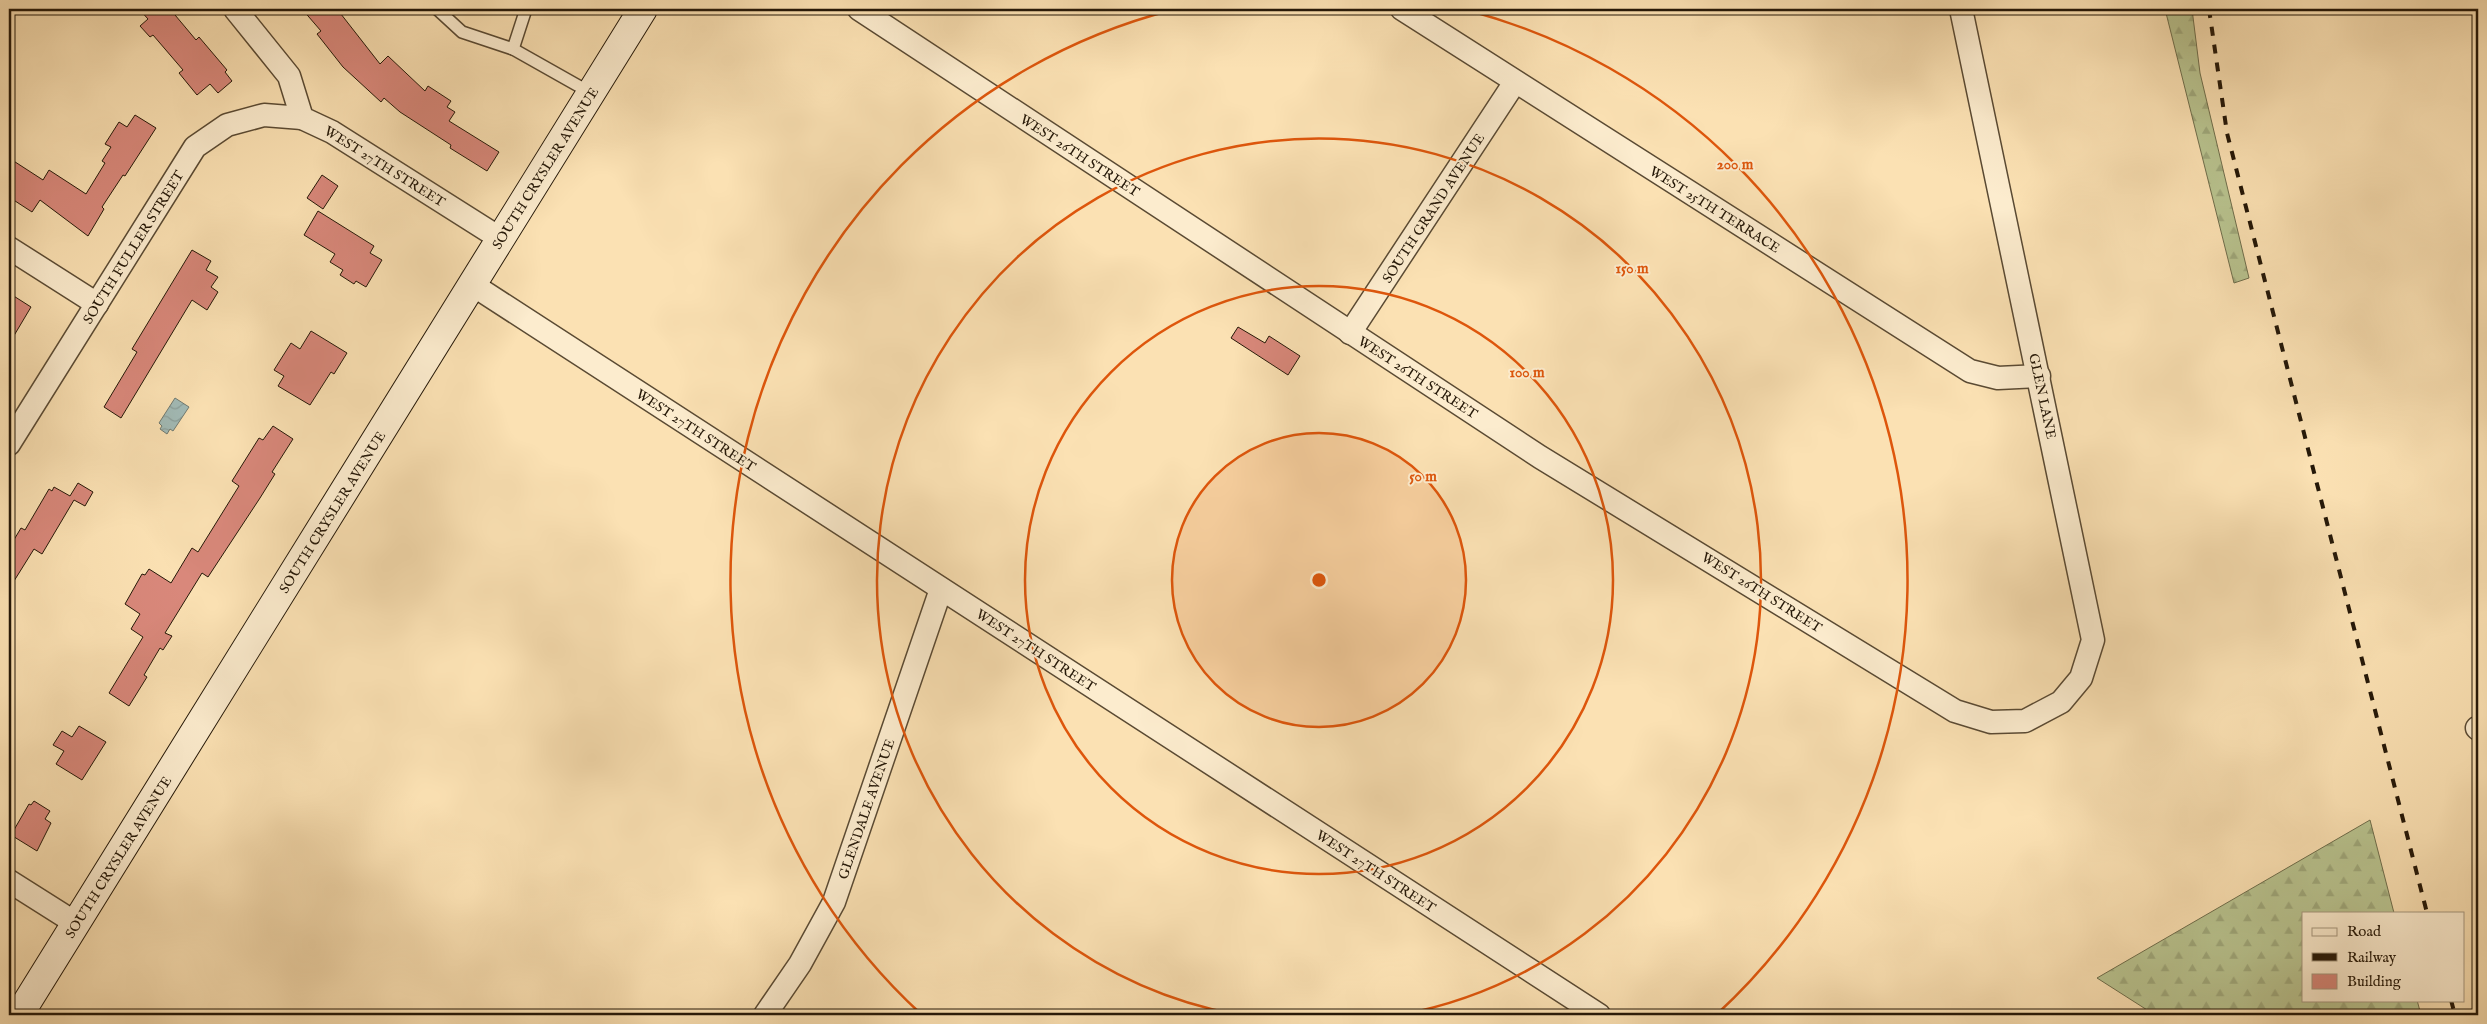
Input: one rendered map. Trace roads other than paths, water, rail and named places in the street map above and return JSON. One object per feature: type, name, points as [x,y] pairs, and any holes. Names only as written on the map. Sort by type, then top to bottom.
[{"type":"main road","name":"SOUTH CRYSLER AVENUE","points":[[19,1015],[643,9]]},
{"type":"street","points":[[234,9],[289,76],[302,118]]},
{"type":"street","name":"WEST 26TH STREET","points":[[859,9],[1540,457],[1956,711],[1991,722]]},
{"type":"street","name":"WEST 25TH TERRACE","points":[[1402,9],[1970,371],[1998,378],[2039,376]]},
{"type":"street","name":"GLEN LANE","points":[[1961,9],[2093,640],[2081,678],[2061,702],[2025,720],[1991,722]]},
{"type":"street","name":"SOUTH GRAND AVENUE","points":[[1350,333],[1515,82]]},
{"type":"street","name":"SOUTH FULLER STREET","points":[[9,444],[196,146],[227,125],[264,114],[302,118]]},
{"type":"street","name":"WEST 27TH STREET","points":[[302,118],[332,132],[501,239]]},
{"type":"street","points":[[9,248],[97,304]]},
{"type":"street","name":"WEST 27TH STREET","points":[[473,285],[1599,1015]]},
{"type":"street","name":"GLENDALE AVENUE","points":[[765,1015],[800,964],[834,902],[941,589]]},
{"type":"street","points":[[9,881],[77,924]]},
{"type":"lane","points":[[436,9],[462,32],[513,49],[591,93]]},
{"type":"lane","points":[[513,49],[526,9]]},
{"type":"water","points":[[175,398],[189,407],[173,431],[170,429],[167,434],[160,429],[162,426],[159,423]]},
{"type":"railway","points":[[2209,9],[2227,133],[2427,912]]},
{"type":"railway","points":[[2452,1002],[2455,1015]]}]
